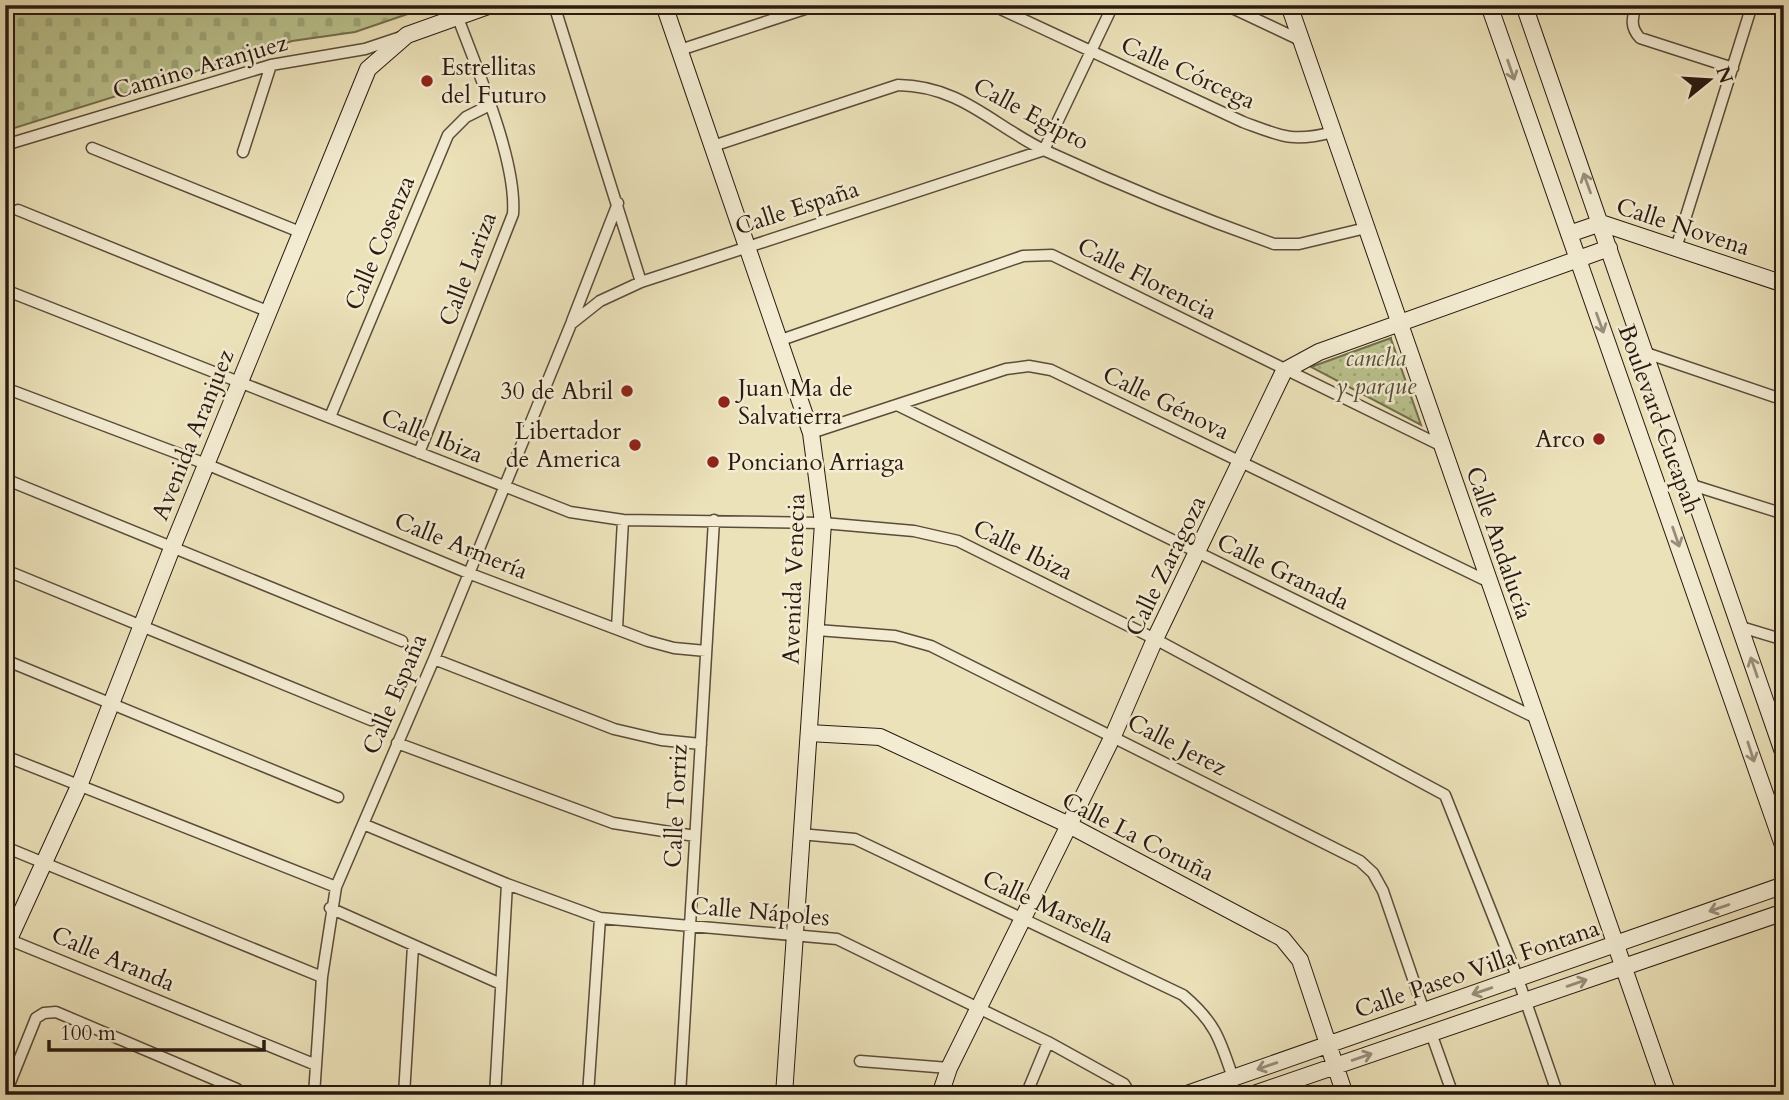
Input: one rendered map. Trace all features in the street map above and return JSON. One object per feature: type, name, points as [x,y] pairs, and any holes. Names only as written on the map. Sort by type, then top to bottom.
[{"type":"street","name":"Avenida Aranjuez","points":[[7,942],[46,863],[79,786],[172,548],[368,69],[407,35],[491,5]]},
{"type":"street","points":[[554,5],[642,282]]},
{"type":"street","name":"Avenida Venecia","points":[[664,5],[811,433],[823,523],[784,1095]]},
{"type":"street","points":[[680,50],[817,5]]},
{"type":"street","name":"Calle Córcega","points":[[992,5],[1278,135],[1304,140],[1332,132]]},
{"type":"street","points":[[1044,150],[1113,5]]},
{"type":"street","points":[[1226,5],[1300,40]]},
{"type":"street","name":"Calle Andalucía","points":[[1289,5],[1668,1095]]},
{"type":"street","name":"Boulevard Cucapah","points":[[1489,5],[1784,848]]},
{"type":"street","name":"Boulevard Cucapah","points":[[1524,5],[1784,754]]},
{"type":"street","points":[[1636,5],[1631,20],[1634,31],[1640,38],[1733,68]]},
{"type":"street","points":[[1676,248],[1752,5]]},
{"type":"street","name":"Calle Lariza","points":[[419,453],[513,214],[512,185],[490,105],[458,18]]},
{"type":"street","name":"Camino Aranjuez","points":[[5,145],[271,65],[365,49],[407,35]]},
{"type":"street","points":[[243,152],[271,65]]},
{"type":"street","name":"Calle Egipto","points":[[713,146],[898,85],[924,86],[947,93],[1044,150],[1274,244],[1299,244],[1366,228]]},
{"type":"street","name":"Calle Cosenza","points":[[330,417],[448,135],[466,117],[490,105]]},
{"type":"street","points":[[92,148],[300,232]]},
{"type":"street","name":"Calle España","points":[[571,324],[600,301],[642,282],[1044,150]]},
{"type":"street","name":"Calle España","points":[[314,1095],[322,976],[330,908],[336,887],[434,659],[618,203]]},
{"type":"street","points":[[18,210],[268,312]]},
{"type":"street","name":"Calle Novena","points":[[1569,234],[1601,223],[1783,282]]},
{"type":"street","points":[[1284,371],[1310,356],[1399,322],[1609,248]]},
{"type":"street","name":"Calle Florencia","points":[[781,340],[1023,256],[1052,255],[1284,371],[1442,446]]},
{"type":"street","name":"Calle Ibiza","points":[[5,290],[570,512],[622,520],[823,523],[914,531],[958,541],[1155,639],[1445,795],[1518,979],[1558,1095]]},
{"type":"street","points":[[1646,354],[1784,400]]},
{"type":"street","name":"Calle Génova","points":[[811,433],[899,407],[1006,369],[1028,366],[1051,370],[1489,582]]},
{"type":"street","name":"Calle Zaragoza","points":[[940,1095],[948,1068],[1112,736],[1155,639],[1284,371]]},
{"type":"street","name":"Calle Armería","points":[[5,388],[206,464],[468,573],[674,648],[706,651]]},
{"type":"street","name":"Calle Granada","points":[[899,407],[1536,718]]},
{"type":"street","points":[[5,479],[402,641]]},
{"type":"street","points":[[1692,485],[1784,514]]},
{"type":"street","points":[[617,628],[622,520]]},
{"type":"street","name":"Calle Torriz","points":[[680,1095],[715,520]]},
{"type":"street","points":[[5,570],[371,720]]},
{"type":"street","points":[[1741,627],[1784,640]]},
{"type":"street","name":"Calle Jerez","points":[[817,630],[895,636],[931,646],[1360,861],[1373,873],[1383,891],[1424,1012]]},
{"type":"street","points":[[434,659],[614,729],[650,738],[701,744]]},
{"type":"street","points":[[5,660],[338,797]]},
{"type":"street","name":"Calle La Coruña","points":[[809,733],[880,737],[1067,824],[1282,938],[1300,960],[1345,1095]]},
{"type":"street","points":[[397,743],[613,823],[695,836]]},
{"type":"street","points":[[5,756],[336,887]]},
{"type":"street","name":"Calle Nápoles","points":[[363,824],[507,884],[600,918],[837,939],[1048,1042],[1124,1084],[1131,1095]]},
{"type":"street","name":"Calle Marsella","points":[[800,834],[855,839],[1183,995],[1205,1013],[1220,1038],[1234,1078]]},
{"type":"street","points":[[5,847],[322,976]]},
{"type":"street","points":[[495,1095],[507,884]]},
{"type":"street","name":"Calle Paseo Villa Fontana","points":[[1184,1095],[1784,885]]},
{"type":"street","points":[[330,908],[501,984]]},
{"type":"street","name":"Calle Paseo Villa Fontana","points":[[1251,1095],[1784,912]]},
{"type":"street","points":[[587,1095],[600,918]]},
{"type":"street","name":"Calle Aranda","points":[[7,942],[316,1065]]},
{"type":"street","points":[[404,1095],[414,946]]},
{"type":"street","points":[[23,1095],[6,1092],[36,1018],[44,1013],[55,1012],[237,1089],[241,1095]]},
{"type":"street","points":[[1431,1033],[1453,1095]]},
{"type":"street","points":[[1026,1095],[1048,1042]]},
{"type":"street","points":[[860,1061],[948,1068]]},
{"type":"green space","points":[[5,5],[434,5],[355,32],[292,41],[5,131]]},
{"type":"green space","name":"cancha y parque","points":[[1391,339],[1421,425],[1311,367]]},
{"type":"place","name":"Estrellitas del Futuro","points":[[427,81]]},
{"type":"place","name":"30 de Abril","points":[[627,391]]},
{"type":"place","name":"Juan Ma de Salvatierra","points":[[724,402]]},
{"type":"place","name":"Arco","points":[[1599,439]]},
{"type":"place","name":"Libertador de America","points":[[635,445]]},
{"type":"place","name":"Ponciano Arriaga","points":[[713,462]]}]
